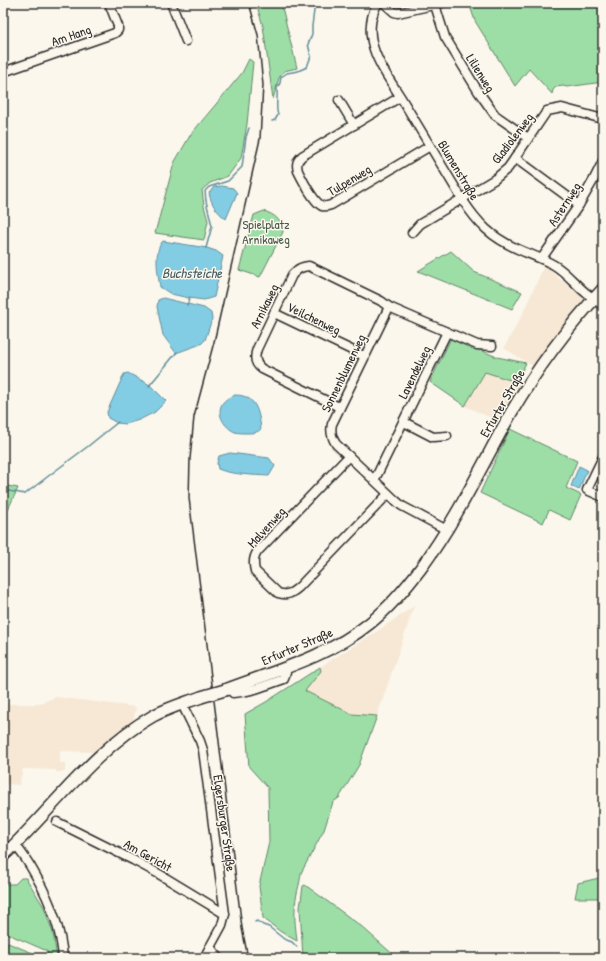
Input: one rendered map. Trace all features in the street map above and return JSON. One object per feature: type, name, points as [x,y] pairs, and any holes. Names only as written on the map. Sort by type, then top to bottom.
[{"type":"main road","name":"Erfurter Straße","points":[[3,856],[90,765],[115,743],[152,717],[201,697],[287,668],[331,649],[348,639],[386,610],[412,580],[447,530],[537,370],[603,289]]},
{"type":"street","name":"Am Hang","points":[[3,72],[115,33],[118,30],[118,26],[109,3]]},
{"type":"street","points":[[171,3],[186,41]]},
{"type":"street","name":"Blumenstraße","points":[[378,3],[375,8],[370,29],[375,52],[400,97],[472,215],[494,236],[516,248],[542,258],[556,266],[603,306]]},
{"type":"street","points":[[384,3],[394,12],[398,13],[438,4]]},
{"type":"street","name":"Lilienweg","points":[[438,4],[445,37],[478,91],[495,116],[528,138]]},
{"type":"street","name":"Tulpenweg","points":[[400,97],[302,156],[297,162],[298,171],[315,201],[322,206],[331,205],[430,146]]},
{"type":"street","points":[[339,100],[354,125]]},
{"type":"street","name":"Gladiolenweg","points":[[412,232],[420,224],[495,179],[508,168],[547,112],[562,108],[603,119]]},
{"type":"street","points":[[515,158],[579,205]]},
{"type":"street","name":"Asternweg","points":[[542,258],[579,205],[603,161]]},
{"type":"street","name":"Arnikaweg","points":[[340,407],[270,374],[258,366],[256,361],[255,354],[292,275],[303,266],[309,266],[381,301],[389,307]]},
{"type":"street","points":[[389,307],[477,345],[492,346]]},
{"type":"street","name":"Sonnenblumenweg","points":[[389,307],[332,424],[332,436],[336,444],[402,506],[447,530]]},
{"type":"street","name":"Veilchenweg","points":[[274,313],[364,356]]},
{"type":"street","name":"Lavendelweg","points":[[374,479],[404,422],[447,332]]},
{"type":"street","points":[[404,422],[433,437],[447,436]]},
{"type":"street","name":"Malvenweg","points":[[350,456],[258,551],[255,555],[253,566],[255,571],[278,593],[292,593],[388,494]]},
{"type":"street","points":[[603,457],[587,490],[603,498]]},
{"type":"street","name":"Elgersburger Straße","points":[[182,704],[203,750],[225,914],[222,925],[204,958]]},
{"type":"street","name":"Am Gericht","points":[[57,822],[140,864],[225,914]]},
{"type":"street","points":[[15,845],[32,868],[48,899],[59,933],[63,958]]},
{"type":"street","points":[[210,947],[219,958]]},
{"type":"shaded area","points":[[544,266],[585,299],[580,308],[553,338],[533,366],[504,348],[522,315]]},
{"type":"shaded area","points":[[485,372],[521,384],[500,422],[465,406]]},
{"type":"shaded area","points":[[414,606],[377,716],[352,714],[305,691],[321,671],[320,667]]},
{"type":"shaded area","points":[[56,697],[136,707],[133,722],[94,752],[60,751],[60,763],[65,763],[65,772],[56,772],[56,770],[23,769],[19,785],[8,784],[3,786],[3,704],[38,704]]},
{"type":"green space","points":[[256,3],[281,3],[297,68],[284,71],[279,78],[273,99],[263,26]]},
{"type":"green space","points":[[469,3],[603,3],[603,82],[556,87],[552,94],[529,69],[515,86],[475,21]]},
{"type":"green space","points":[[249,59],[253,62],[247,124],[241,158],[228,176],[210,183],[202,190],[208,221],[204,240],[155,233],[174,163],[191,134],[242,73]]},
{"type":"green space","name":"Spielplatz Arnikaweg","points":[[264,211],[277,218],[281,224],[283,232],[260,277],[239,270],[254,215]]},
{"type":"green space","points":[[451,251],[474,272],[522,292],[512,309],[418,271]]},
{"type":"green space","points":[[451,338],[497,357],[526,363],[516,382],[485,372],[465,406],[430,382]]},
{"type":"green space","points":[[510,429],[577,461],[566,488],[581,495],[570,520],[549,510],[543,523],[480,493]]},
{"type":"green space","points":[[3,485],[18,488],[3,520]]},
{"type":"green space","points":[[320,667],[321,671],[305,691],[352,714],[377,716],[359,765],[339,798],[333,802],[324,830],[301,873],[295,904],[297,941],[281,932],[263,918],[259,886],[269,842],[268,788],[249,767],[245,714]]},
{"type":"green space","points":[[603,877],[603,898],[575,898],[578,883]]},
{"type":"green space","points":[[21,878],[26,878],[44,907],[53,933],[57,958],[48,958],[47,951],[8,934],[3,927],[3,884],[15,884]]},
{"type":"green space","points":[[305,885],[361,926],[397,958],[303,958],[300,908],[303,886]]},
{"type":"green space","points":[[3,941],[45,958],[3,958]]},
{"type":"water","points":[[222,186],[233,188],[237,193],[226,219],[215,208],[209,193],[214,187]]},
{"type":"water","name":"Buchsteiche","points":[[163,241],[207,248],[216,251],[223,256],[214,297],[204,300],[189,298],[171,294],[160,287],[157,257],[160,245]]},
{"type":"water","points":[[163,298],[204,308],[211,313],[212,319],[205,340],[201,344],[176,353],[163,335],[157,307],[158,300]]},
{"type":"water","points":[[128,373],[150,385],[166,401],[155,412],[139,420],[126,424],[117,423],[108,418],[107,412],[124,374]]},
{"type":"water","points":[[235,395],[248,398],[252,401],[257,411],[261,429],[253,433],[242,433],[231,430],[225,424],[222,420],[220,408],[229,397]]},
{"type":"water","points":[[230,453],[269,458],[275,466],[269,476],[237,474],[218,469],[217,463],[219,456]]},
{"type":"water","points":[[579,466],[587,470],[579,490],[571,486]]},
{"type":"waterway","points":[[272,121],[275,120],[278,115],[277,88],[281,77],[287,73],[298,71],[307,67],[311,56],[308,44],[312,34],[315,3]]},
{"type":"waterway","points":[[206,248],[212,226],[205,191],[209,187],[228,181],[242,167],[246,137],[249,128]]},
{"type":"waterway","points":[[187,305],[190,297]]},
{"type":"waterway","points":[[149,386],[177,352]]},
{"type":"waterway","points":[[3,490],[25,494],[118,422]]},
{"type":"waterway","points":[[255,922],[257,921],[269,927],[297,947]]},
{"type":"railway","points":[[248,958],[242,928],[189,498],[190,459],[194,417],[214,342],[260,139],[263,85],[258,35],[249,3]]}]
